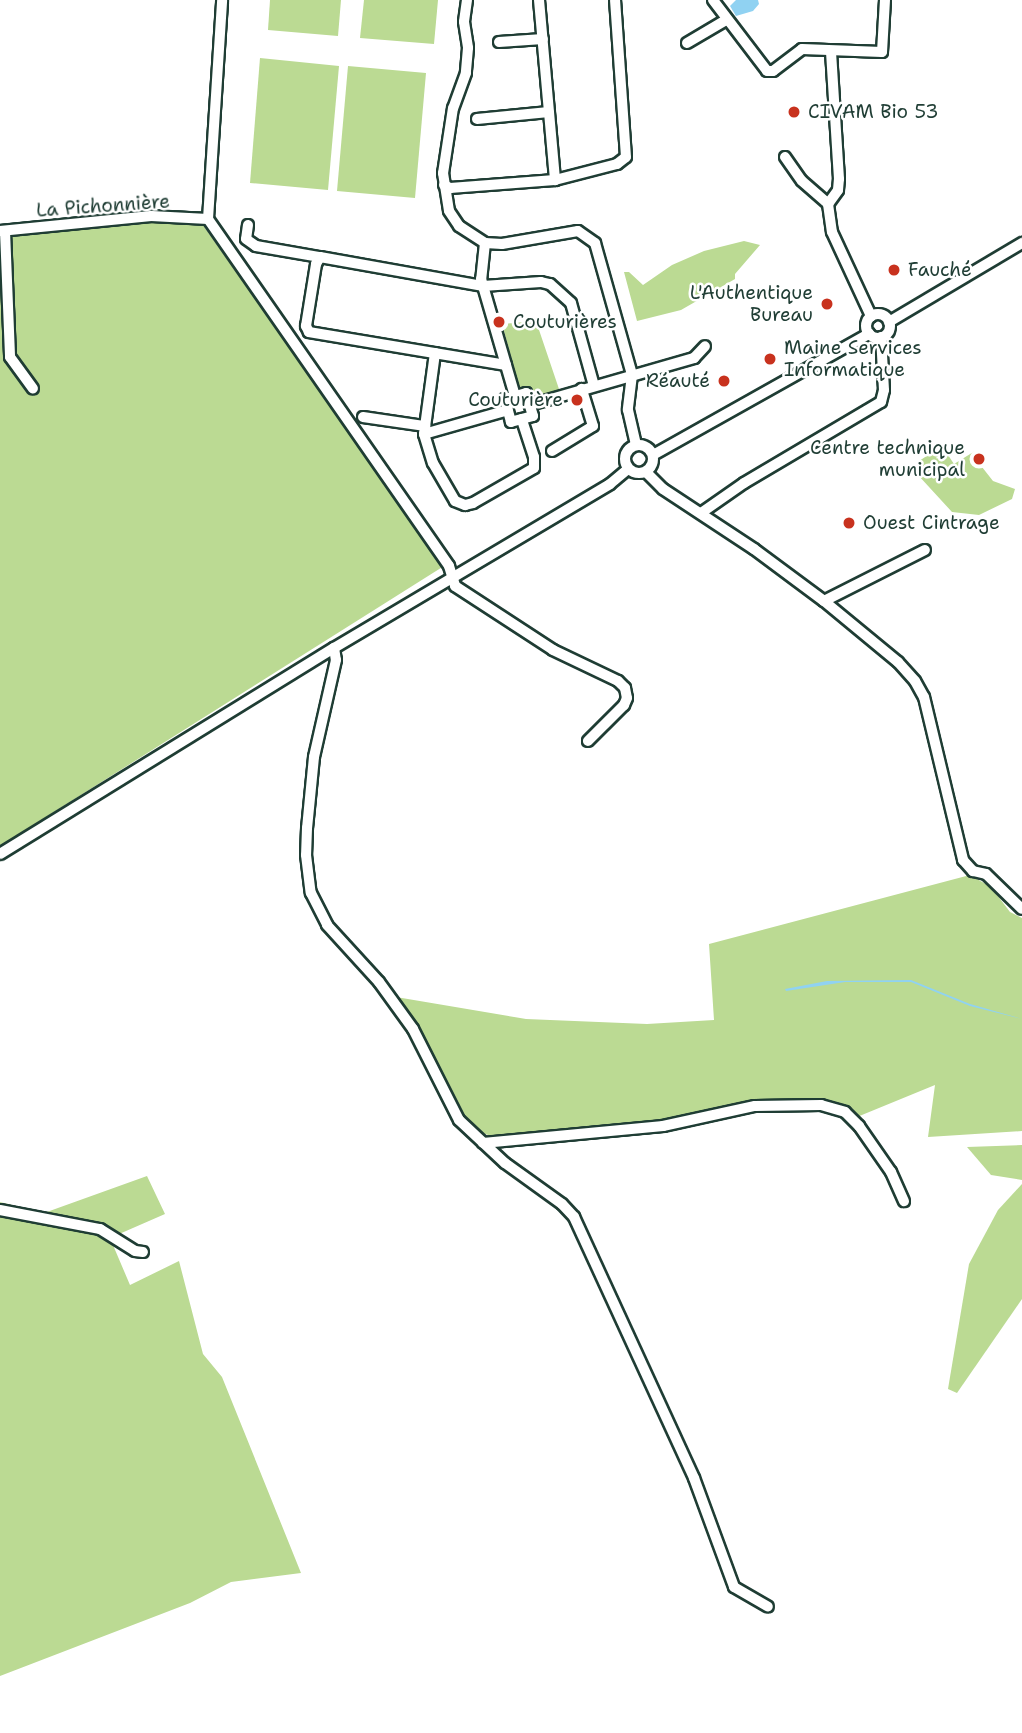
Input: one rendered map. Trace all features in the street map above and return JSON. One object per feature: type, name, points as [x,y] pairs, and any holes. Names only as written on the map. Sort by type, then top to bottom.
[{"type":"street","points":[[222,0],[208,219],[449,566],[455,586],[553,650],[618,681],[627,698],[624,705],[588,741]]},
{"type":"street","points":[[467,0],[464,22],[468,48],[466,74],[446,139],[444,185],[449,211],[454,221],[485,243],[502,244],[579,231],[596,243],[632,375],[628,411],[636,445]]},
{"type":"street","points":[[539,0],[555,180]]},
{"type":"street","points":[[444,185],[450,188],[555,180],[617,164],[626,157],[615,0]]},
{"type":"street","points":[[713,0],[767,71],[773,71],[802,50],[882,52],[885,0]]},
{"type":"street","points":[[687,43],[726,20]]},
{"type":"street","points":[[499,42],[543,39]]},
{"type":"street","points":[[828,204],[838,190],[839,179],[831,52]]},
{"type":"street","points":[[477,119],[549,112]]},
{"type":"street","points":[[785,157],[802,181],[828,204],[834,239],[871,316]]},
{"type":"street","name":"La Pichonnière","points":[[3,231],[151,216],[208,219]]},
{"type":"street","points":[[248,225],[246,239],[256,246],[483,286],[541,282],[562,293],[571,303],[594,386]]},
{"type":"street","points":[[3,231],[10,357],[33,389]]},
{"type":"street","points":[[485,243],[482,258],[483,286],[515,396]]},
{"type":"street","points":[[653,455],[869,334],[881,337],[887,333],[889,322],[1022,243]]},
{"type":"street","points":[[320,257],[316,264],[306,326],[309,331],[506,365]]},
{"type":"street","points":[[871,316],[881,315],[889,322]]},
{"type":"street","points":[[869,334],[866,324],[871,316]]},
{"type":"street","points":[[701,513],[735,489],[881,402],[884,390],[881,337]]},
{"type":"street","points":[[530,405],[694,358],[705,346]]},
{"type":"street","points":[[435,353],[424,430],[433,463],[455,501],[465,505],[534,468],[534,457],[522,419]]},
{"type":"street","points":[[552,451],[593,425],[582,389]]},
{"type":"street","points":[[526,393],[530,405],[533,416],[511,422],[505,399],[526,393]]},
{"type":"street","points":[[363,416],[424,430],[508,410]]},
{"type":"street","points":[[636,445],[648,448],[653,455],[652,467],[637,474],[628,469],[625,455],[636,445]]},
{"type":"street","points":[[0,854],[334,648],[610,484],[628,469]]},
{"type":"street","points":[[646,472],[663,489],[824,601],[898,662],[915,681],[924,697],[963,860],[973,871],[986,874],[1022,909]]},
{"type":"street","points":[[824,601],[925,550]]},
{"type":"street","points":[[334,648],[336,660],[314,757],[306,855],[311,893],[327,925],[379,982],[413,1029],[459,1120],[483,1143],[574,1217],[694,1478],[734,1587],[768,1607]]},
{"type":"street","points":[[483,1143],[663,1126],[755,1106],[821,1105],[845,1112],[859,1126],[891,1172],[904,1201]]},
{"type":"street","points":[[0,1210],[100,1228],[135,1251],[143,1252]]},
{"type":"green space","points":[[270,0],[341,0],[338,36],[268,30]]},
{"type":"green space","points":[[364,0],[438,0],[434,44],[360,38]]},
{"type":"green space","points":[[260,58],[339,66],[328,190],[250,183]]},
{"type":"green space","points":[[348,66],[426,73],[415,198],[337,191]]},
{"type":"green space","points":[[203,211],[205,228],[444,566],[0,846],[0,225]]},
{"type":"green space","points":[[744,241],[760,245],[735,274],[735,279],[681,310],[637,321],[624,272],[629,272],[643,285],[672,265],[704,251]]},
{"type":"green space","points":[[536,321],[560,392],[534,398],[529,388],[520,390],[502,324]]},
{"type":"green space","points":[[942,446],[954,464],[975,451],[985,453],[982,467],[993,481],[1015,489],[1012,499],[979,515],[952,512],[918,475],[919,461]]},
{"type":"green space","points":[[970,875],[991,887],[1010,912],[1022,918],[1022,1131],[928,1137],[935,1085],[857,1117],[827,1101],[757,1104],[645,1126],[499,1139],[469,1128],[396,997],[526,1019],[647,1024],[714,1020],[709,944]]},
{"type":"green space","points":[[1022,1145],[1022,1180],[991,1175],[967,1147]]},
{"type":"green space","points":[[147,1176],[165,1214],[110,1238],[130,1285],[179,1261],[203,1354],[222,1377],[301,1573],[231,1582],[190,1603],[0,1676],[0,1202],[44,1213]]},
{"type":"green space","points":[[1022,1184],[1022,1299],[957,1393],[948,1389],[969,1264],[998,1210]]},
{"type":"water","points":[[736,0],[758,0],[759,4],[753,11],[736,16],[730,6]]},
{"type":"water","points":[[911,980],[970,1004],[1022,1019],[970,1006],[911,982],[845,982],[786,991],[785,989],[827,981]]},
{"type":"place","name":"CIVAM Bio 53","points":[[794,112]]},
{"type":"place","name":"Fauché","points":[[894,270]]},
{"type":"place","name":"L'Authentique Bureau","points":[[827,304]]},
{"type":"place","name":"Couturières","points":[[499,322]]},
{"type":"place","name":"Maine Services Informatique","points":[[770,359]]},
{"type":"place","name":"Réauté","points":[[724,381]]},
{"type":"place","name":"Couturière","points":[[577,400]]},
{"type":"place","name":"Centre technique municipal","points":[[979,459]]},
{"type":"place","name":"Ouest Cintrage","points":[[849,523]]}]
